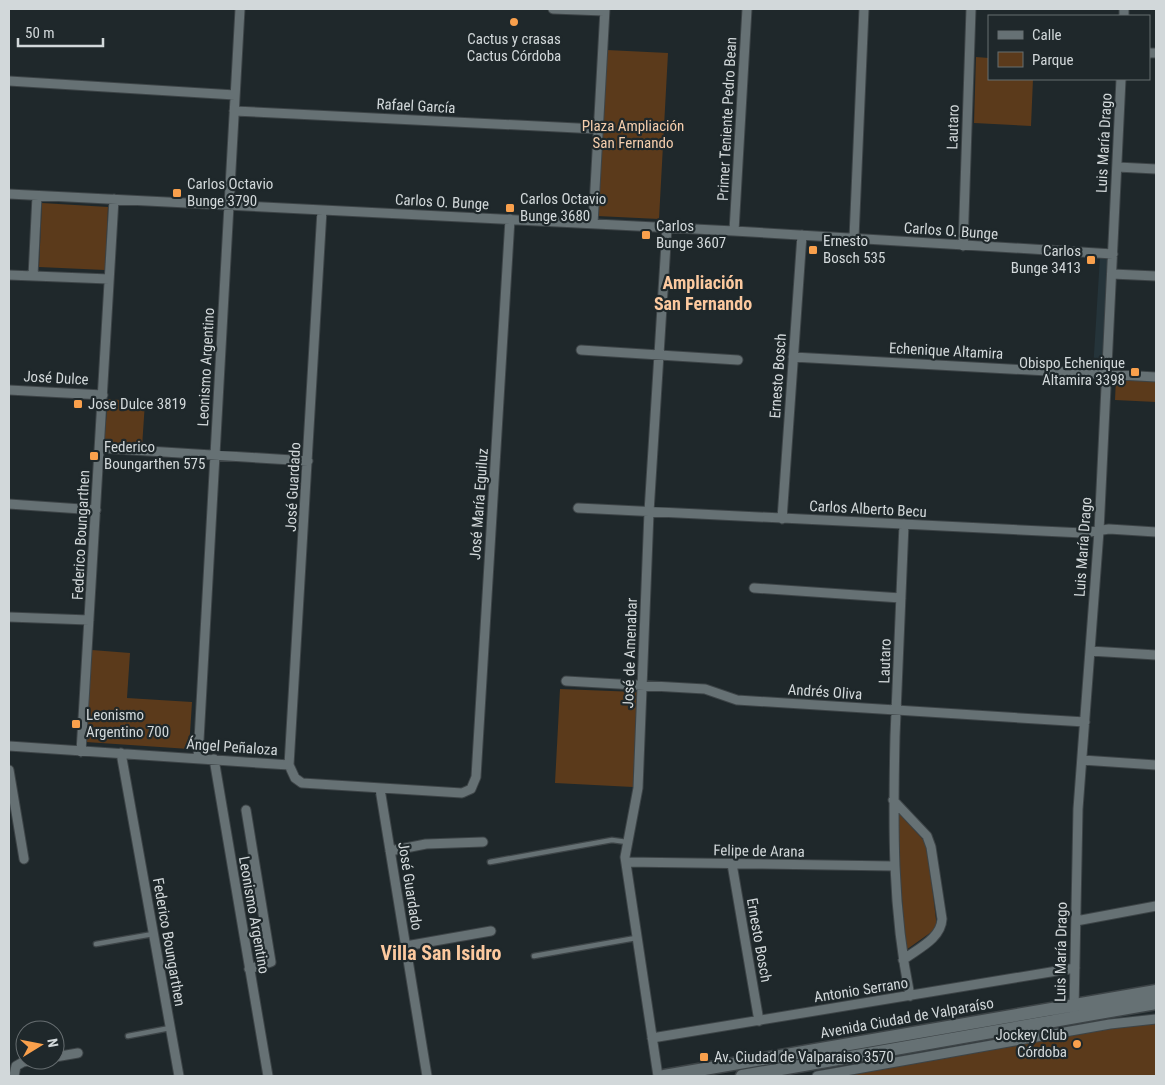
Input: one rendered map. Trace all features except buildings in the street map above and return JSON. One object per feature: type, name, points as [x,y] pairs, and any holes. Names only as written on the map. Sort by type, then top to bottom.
[{"type":"main road","name":"Avenida Ciudad de Valparaíso","points":[[742,1076],[1074,1011],[1156,991]]},
{"type":"main road","name":"Avenida Ciudad de Valparaíso","points":[[664,1076],[1074,1011],[1156,1003]]},
{"type":"street","name":"Leonismo Argentino","points":[[198,758],[240,9]]},
{"type":"street","points":[[553,9],[604,10],[593,224]]},
{"type":"street","name":"Primer Teniente Pedro Bean","points":[[734,231],[747,9]]},
{"type":"street","points":[[854,238],[864,9]]},
{"type":"street","name":"Lautaro","points":[[963,246],[971,9]]},
{"type":"street","name":"Luis María Drago","points":[[1074,1011],[1082,760],[1107,374],[1121,80]]},
{"type":"street","points":[[9,81],[235,95]]},
{"type":"street","name":"Rafael García","points":[[234,111],[597,129]]},
{"type":"street","points":[[1117,167],[1156,169]]},
{"type":"street","name":"Carlos O. Bunge","points":[[9,194],[734,231],[1113,254]]},
{"type":"street","points":[[33,276],[37,196]]},
{"type":"street","name":"Federico Boungarthen","points":[[81,752],[114,199]]},
{"type":"street","name":"José Guardado","points":[[289,765],[322,210]]},
{"type":"street","name":"José María Eguiluz","points":[[471,789],[476,777],[510,219]]},
{"type":"street","name":"José de Amenabar","points":[[658,1076],[626,862],[627,842],[637,805],[649,512],[667,228]]},
{"type":"street","name":"Ernesto Bosch","points":[[782,519],[802,235]]},
{"type":"street","points":[[1112,274],[1156,276]]},
{"type":"street","points":[[9,275],[110,279]]},
{"type":"street","points":[[580,350],[738,360]]},
{"type":"street","name":"Echenique Altamira","points":[[793,357],[1156,377]]},
{"type":"street","name":"José Dulce","points":[[9,390],[103,395]]},
{"type":"street","points":[[100,448],[308,461]]},
{"type":"street","points":[[9,504],[96,510]]},
{"type":"street","name":"Carlos Alberto Becu","points":[[578,508],[1083,533],[1109,530],[1156,532]]},
{"type":"street","name":"Lautaro","points":[[904,524],[893,800],[893,866],[903,960],[910,996]]},
{"type":"street","points":[[754,588],[901,598]]},
{"type":"street","points":[[9,617],[89,620]]},
{"type":"street","points":[[1090,651],[1156,655]]},
{"type":"street","name":"Andrés Oliva","points":[[566,682],[643,684],[705,689],[737,700],[1085,722]]},
{"type":"street","name":"Ángel Peñaloza","points":[[9,746],[289,765],[295,778],[302,783],[462,794],[471,789]]},
{"type":"street","name":"Federico Boungarthen","points":[[121,754],[179,1076]]},
{"type":"street","name":"Leonismo Argentino","points":[[214,759],[268,1076]]},
{"type":"street","points":[[1082,760],[1156,765]]},
{"type":"street","points":[[9,770],[24,859]]},
{"type":"street","name":"José Guardado","points":[[380,788],[427,1076]]},
{"type":"street","points":[[893,800],[927,836],[931,847],[942,919],[942,928],[938,934],[903,960]]},
{"type":"street","points":[[246,810],[271,962],[249,969]]},
{"type":"street","points":[[390,851],[426,844],[483,842]]},
{"type":"street","name":"Felipe de Arana","points":[[626,862],[893,866]]},
{"type":"street","name":"Ernesto Bosch","points":[[732,864],[759,1020]]},
{"type":"street","points":[[1076,921],[1156,906]]},
{"type":"street","points":[[406,946],[491,931]]},
{"type":"street","name":"Antonio Serrano","points":[[652,1038],[1075,968]]},
{"type":"street","points":[[817,1076],[1110,1024],[1156,1019]]},
{"type":"street","points":[[65,1055],[78,1053]]},
{"type":"lane","points":[[490,862],[612,840],[627,842]]},
{"type":"lane","points":[[96,944],[153,934]]},
{"type":"lane","points":[[534,956],[636,938]]},
{"type":"lane","points":[[128,1036],[170,1028]]},
{"type":"shaded area","points":[[1100,257],[1110,258],[1104,368],[1093,370]]},
{"type":"green space","name":"Plaza Ampliación San Fernando","points":[[607,50],[668,53],[659,219],[597,216]]},
{"type":"green space","points":[[976,57],[988,58],[988,80],[1033,80],[1031,126],[974,123]]},
{"type":"green space","points":[[42,203],[108,207],[105,270],[39,267]]},
{"type":"green space","points":[[1116,379],[1156,382],[1156,402],[1115,400]]},
{"type":"green space","points":[[108,399],[145,402],[142,447],[104,444]]},
{"type":"green space","points":[[92,650],[130,653],[127,698],[192,702],[189,749],[86,742]]},
{"type":"green space","points":[[560,689],[637,692],[633,787],[555,783]]},
{"type":"green space","points":[[895,809],[927,844],[937,928],[906,950]]},
{"type":"green space","name":"Jockey Club Córdoba","points":[[1156,1017],[1156,1076],[815,1076]]},
{"type":"place","name":"Cactus y crasas Cactus Córdoba","points":[[514,22]]},
{"type":"place","name":"Carlos Octavio Bunge 3790","points":[[177,193]]},
{"type":"place","name":"Carlos Octavio Bunge 3680","points":[[510,208]]},
{"type":"place","name":"Carlos Bunge 3607","points":[[646,235]]},
{"type":"place","name":"Ernesto Bosch 535","points":[[813,250]]},
{"type":"place","name":"Carlos Bunge 3413","points":[[1091,260]]},
{"type":"place","name":"Obispo Echenique Altamira 3398","points":[[1135,372]]},
{"type":"place","name":"Jose Dulce 3819","points":[[78,404]]},
{"type":"place","name":"Federico Boungarthen 575","points":[[94,456]]},
{"type":"place","name":"Leonismo Argentino 700","points":[[76,724]]},
{"type":"place","name":"Jockey Club Córdoba","points":[[1077,1044]]},
{"type":"place","name":"Av. Ciudad de Valparaiso 3570","points":[[704,1057]]},
{"type":"district","name":"Ampliación San Fernando","points":[[703,293]]},
{"type":"district","name":"Villa San Isidro","points":[[441,953]]}]
